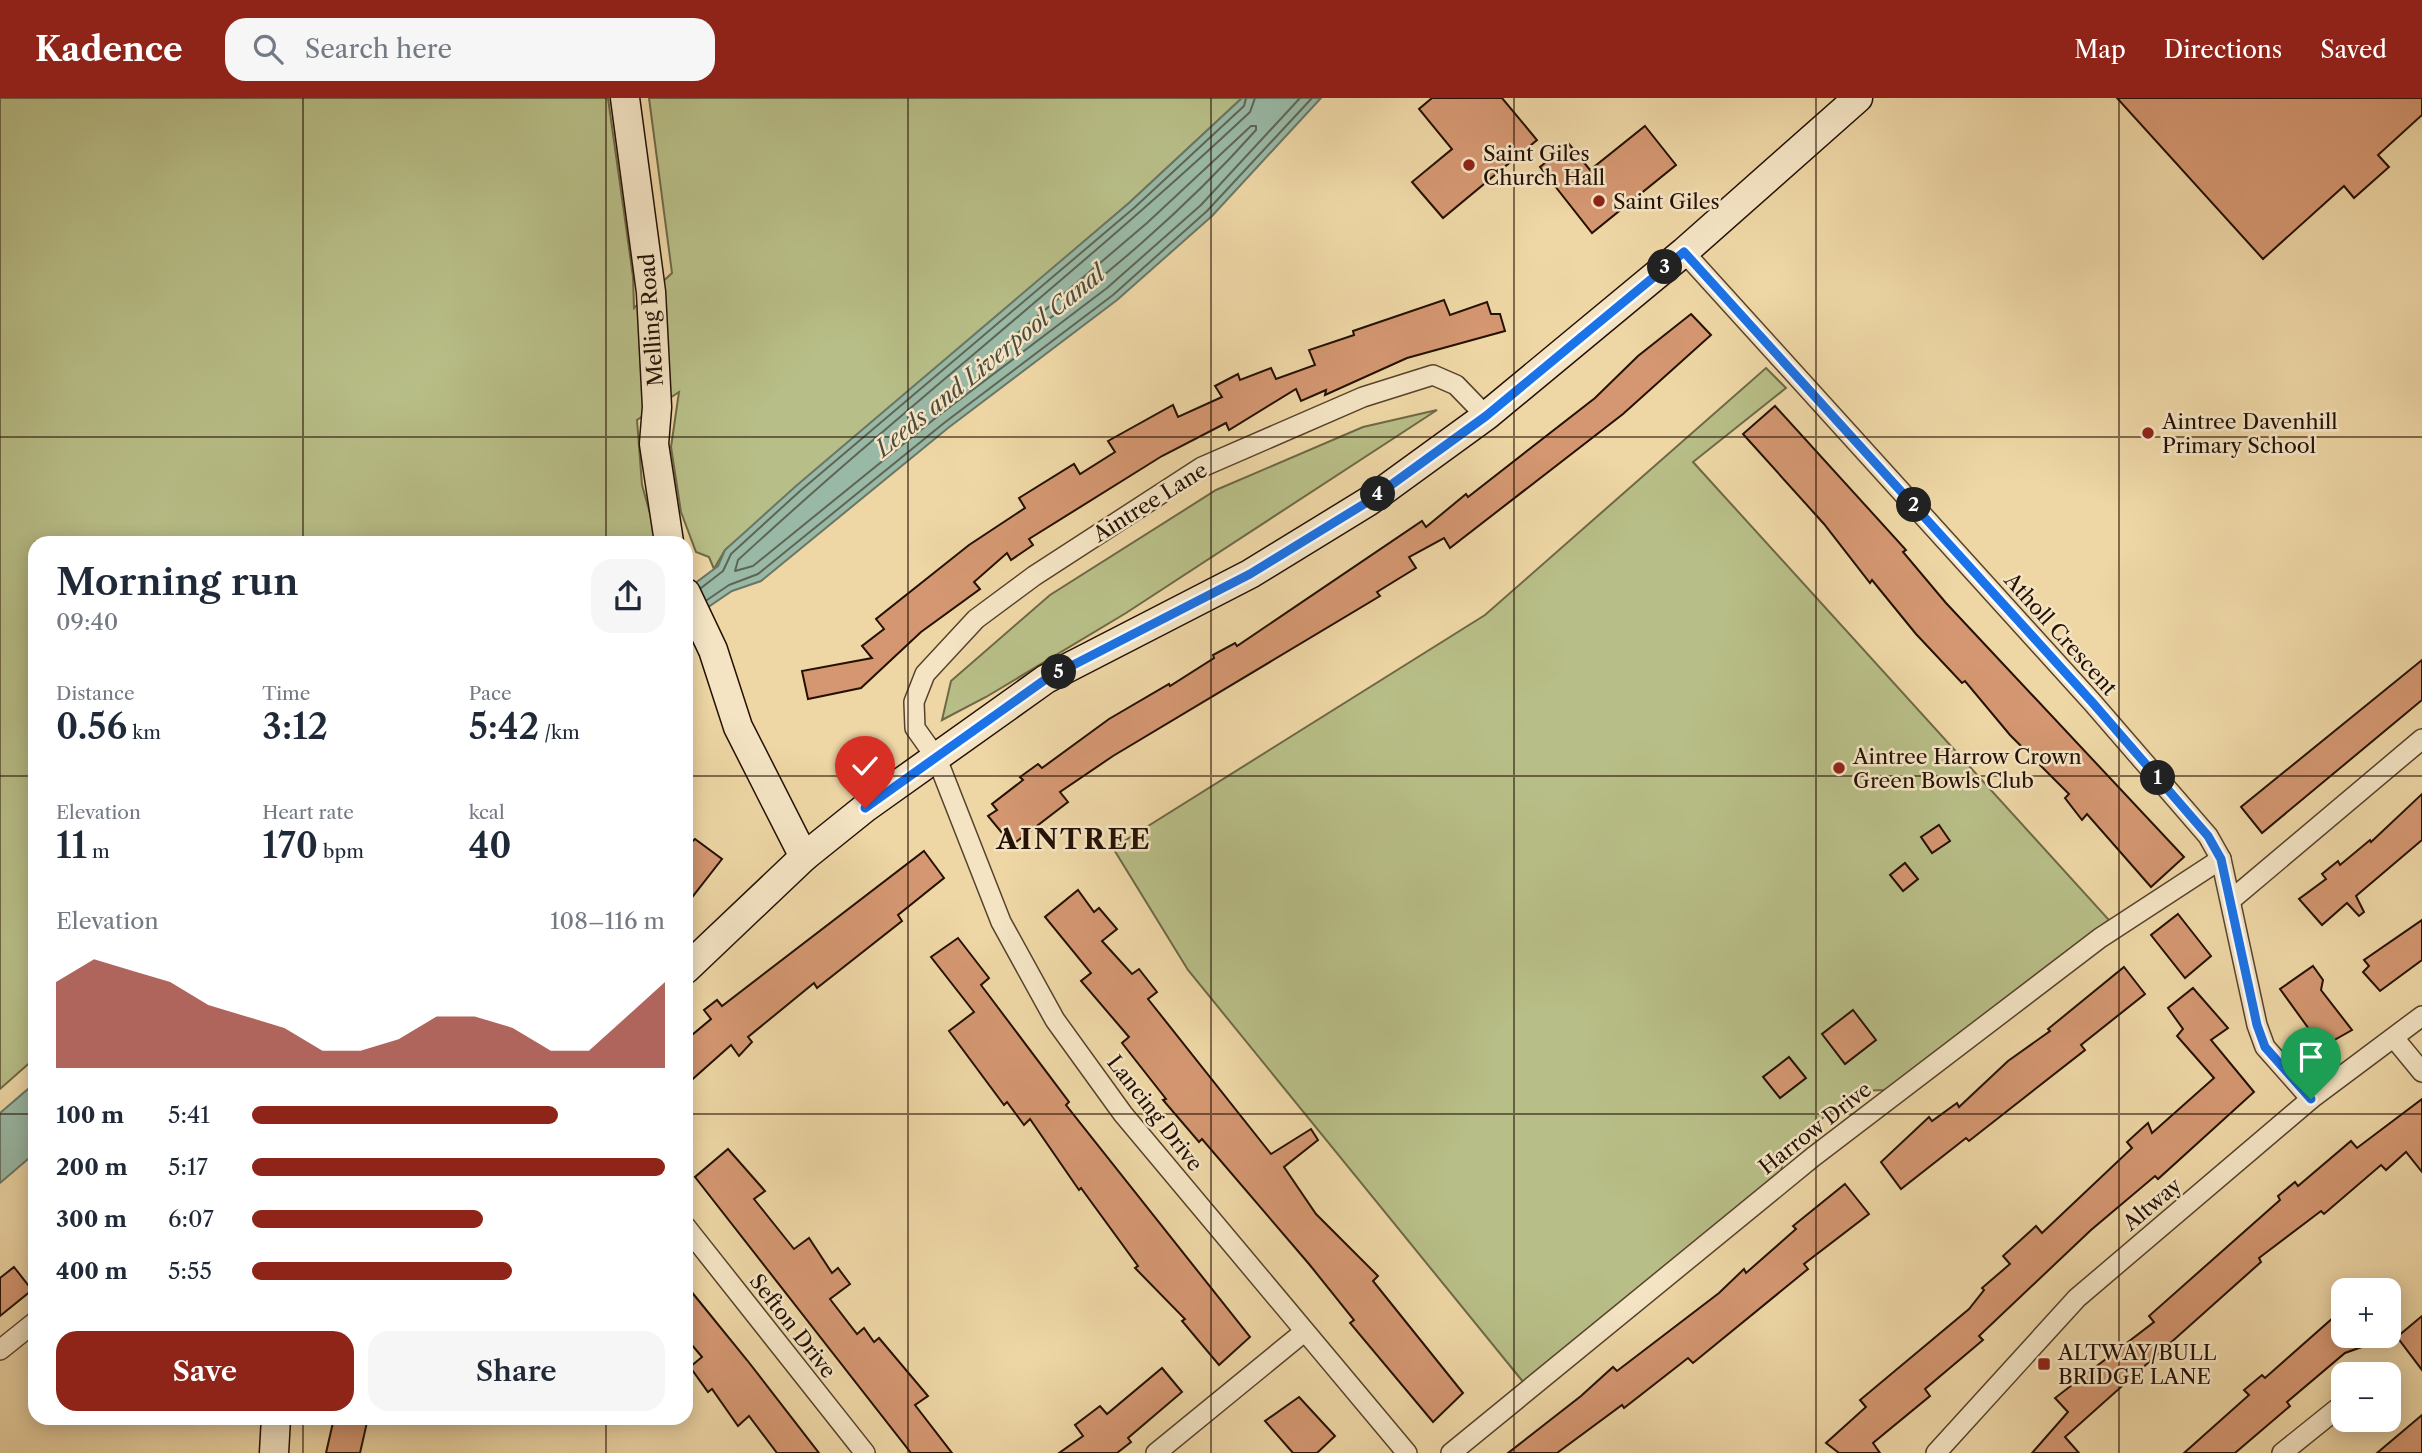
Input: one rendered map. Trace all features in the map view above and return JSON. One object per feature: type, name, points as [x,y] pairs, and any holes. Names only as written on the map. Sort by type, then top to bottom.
[{"type":"main road","name":"Melling Road","points":[[625,98],[651,292],[657,407],[654,444],[668,536]]},
{"type":"main road","points":[[693,962],[804,857],[865,808],[1046,679],[1250,574],[1369,501],[1486,416],[1684,252],[1858,98]]},
{"type":"main road","points":[[693,608],[706,636],[737,727],[804,857]]},
{"type":"main road","points":[[274,1453],[276,1425]]},
{"type":"street","name":"Atholl Crescent","points":[[1684,252],[2092,702],[2208,836],[2221,859],[2257,1025],[2265,1047],[2311,1099]]},
{"type":"street","name":"Aintree Lane","points":[[937,759],[915,729],[914,702],[925,674],[976,619],[1024,583],[1202,467],[1363,397],[1433,375],[1456,385],[1486,416]]},
{"type":"street","points":[[2231,900],[2422,739]]},
{"type":"street","name":"Lancing Drive","points":[[937,759],[1001,922],[1055,1020],[1123,1114],[1407,1453]]},
{"type":"street","name":"Harrow Drive","points":[[1451,1453],[1813,1157],[2100,938],[2221,859]]},
{"type":"street","name":"Altway","points":[[1936,1453],[2077,1298],[2311,1099],[2422,1016]]},
{"type":"street","points":[[2394,1038],[2422,1072]]},
{"type":"street","name":"Sefton Drive","points":[[693,1236],[864,1453]]},
{"type":"street","points":[[0,1350],[28,1328]]},
{"type":"street","points":[[1156,1453],[1304,1332]]},
{"type":"street","points":[[2282,1453],[2331,1414]]},
{"type":"green space","points":[[0,98],[608,98],[633,277],[634,308],[672,273],[649,98],[1242,98],[1129,203],[725,550],[714,569],[709,557],[696,552],[693,536],[690,536],[681,512],[671,447],[679,392],[637,420],[642,485],[656,536],[28,536],[28,1064],[0,1089]]},
{"type":"green space","points":[[1766,368],[1786,388],[1693,462],[2109,920],[1886,1090],[1856,1091],[1786,1148],[1779,1179],[1524,1383],[1188,970],[1113,848],[1485,615]]},
{"type":"green space","points":[[1437,410],[1126,613],[986,697],[942,720],[951,681],[1050,595],[1216,490],[1363,427]]},
{"type":"water","name":"Leeds and Liverpool Canal","points":[[1242,98],[1321,98],[1212,216],[1117,300],[948,428],[761,581],[732,591],[693,617],[693,585],[718,566],[725,550],[796,486],[1129,203]]},
{"type":"water","points":[[28,1089],[28,1159],[0,1183],[0,1113]]},
{"type":"building","name":"Saint Giles Church Hall","points":[[1432,98],[1502,98],[1537,140],[1443,218],[1412,182],[1452,149],[1419,109]]},
{"type":"building","points":[[2117,98],[2422,98],[2422,115],[2378,155],[2389,167],[2354,198],[2344,186],[2263,259]]},
{"type":"building","name":"Saint Giles","points":[[1645,126],[1676,165],[1592,233],[1540,167],[1569,144],[1590,170]]},
{"type":"building","points":[[1444,300],[1450,315],[1487,302],[1491,314],[1500,314],[1505,331],[1407,358],[1325,395],[1326,390],[1301,401],[1296,389],[1229,430],[1226,423],[1162,456],[1029,539],[1033,545],[1011,560],[1007,553],[974,582],[980,589],[921,632],[861,688],[808,699],[802,671],[872,658],[862,646],[884,629],[876,619],[969,545],[1025,508],[1019,498],[1074,464],[1080,474],[1115,452],[1108,441],[1173,405],[1178,417],[1222,397],[1215,386],[1238,374],[1240,380],[1271,368],[1276,379],[1315,365],[1309,350],[1354,335],[1353,331]]},
{"type":"building","points":[[1691,314],[1711,335],[1623,414],[1450,548],[1444,538],[1409,557],[1416,568],[1377,592],[1380,596],[1113,756],[1060,792],[1068,802],[1012,845],[988,816],[997,810],[992,804],[1023,780],[1020,777],[1038,764],[1042,768],[1109,719],[1169,684],[1170,686],[1214,658],[1213,655],[1235,643],[1237,646],[1422,521],[1426,527],[1595,398],[1638,356]]},
{"type":"building","points":[[1775,406],[1906,550],[1903,552],[1946,603],[2184,857],[2151,887],[2087,814],[2082,820],[2065,798],[2069,794],[2010,735],[1965,681],[1962,683],[1916,634],[1872,580],[1870,583],[1824,524],[1743,434]]},
{"type":"building","points":[[2422,660],[2422,700],[2262,833],[2241,807]]},
{"type":"building","points":[[2422,794],[2422,840],[2356,896],[2364,912],[2359,916],[2347,903],[2322,925],[2299,899],[2326,879],[2322,874],[2338,861],[2340,865],[2370,840],[2371,842]]},
{"type":"building","points":[[1939,825],[1950,841],[1932,853],[1921,837]]},
{"type":"building","points":[[695,839],[722,859],[693,896]]},
{"type":"building","points":[[924,851],[944,878],[898,915],[902,921],[817,988],[814,983],[748,1037],[752,1042],[739,1056],[731,1045],[693,1079],[693,1034],[711,1019],[704,1010],[717,1000],[722,1006]]},
{"type":"building","points":[[1905,863],[1918,879],[1903,891],[1890,875]]},
{"type":"building","points":[[1078,890],[1094,912],[1099,908],[1117,929],[1102,941],[1132,974],[1139,969],[1157,992],[1148,999],[1271,1154],[1311,1129],[1318,1140],[1284,1167],[1316,1214],[1378,1276],[1373,1281],[1463,1393],[1433,1422],[1350,1323],[1354,1320],[1309,1264],[1202,1139],[1199,1142],[1163,1100],[1166,1099],[1122,1043],[1129,1037],[1081,981],[1091,973],[1045,917]]},
{"type":"building","points":[[2178,914],[2211,956],[2185,978],[2151,935]]},
{"type":"building","points":[[2422,920],[2422,960],[2380,991],[2363,972],[2369,966],[2364,960]]},
{"type":"building","points":[[958,938],[989,978],[981,985],[1069,1102],[1066,1105],[1250,1337],[1219,1365],[1182,1321],[1185,1319],[1135,1268],[1138,1266],[1081,1188],[1079,1190],[1030,1119],[1024,1125],[1007,1102],[1004,1105],[949,1031],[974,1012],[931,957]]},
{"type":"building","points":[[2313,966],[2323,980],[2321,990],[2352,1030],[2322,1047],[2280,989]]},
{"type":"building","points":[[2124,967],[2145,994],[2081,1045],[2085,1050],[1969,1141],[1966,1138],[1901,1189],[1881,1162],[1929,1117],[1932,1121],[1957,1103],[1959,1107],[2008,1061],[2050,1031],[2048,1029]]},
{"type":"building","points":[[2193,988],[2228,1028],[2211,1040],[2254,1092],[2158,1179],[2155,1176],[2091,1230],[1979,1336],[1983,1340],[1925,1389],[1930,1396],[1873,1443],[1880,1453],[1839,1453],[1826,1443],[1866,1407],[1860,1400],[1969,1309],[1984,1290],[1982,1288],[2010,1264],[2003,1256],[2036,1226],[2042,1233],[2132,1148],[2127,1142],[2148,1123],[2152,1133],[2214,1078],[2177,1036],[2183,1029],[2168,1008]]},
{"type":"building","points":[[1853,1010],[1876,1040],[1845,1064],[1822,1034]]},
{"type":"building","points":[[1789,1057],[1806,1078],[1780,1098],[1763,1077]]},
{"type":"building","points":[[2422,1099],[2422,1172],[2406,1152],[2386,1170],[2381,1165],[2324,1214],[2321,1211],[2259,1258],[2261,1262],[2065,1437],[2079,1453],[2032,1453],[2068,1412],[2055,1398],[2154,1322],[2149,1316],[2280,1200],[2278,1196],[2295,1182],[2298,1186],[2351,1141],[2357,1148]]},
{"type":"building","points":[[728,1149],[765,1191],[754,1199],[794,1249],[809,1238],[832,1273],[838,1268],[850,1284],[830,1299],[857,1334],[864,1328],[874,1342],[879,1338],[928,1396],[915,1405],[952,1453],[911,1453],[695,1177]]},
{"type":"building","points":[[1845,1184],[1869,1214],[1804,1264],[1808,1269],[1693,1363],[1688,1358],[1624,1408],[1622,1405],[1557,1453],[1508,1453],[1581,1396],[1613,1367],[1617,1371],[1719,1293],[1744,1269],[1746,1273],[1796,1229],[1793,1226]]},
{"type":"building","points":[[14,1267],[28,1285],[28,1293],[0,1316],[0,1278]]},
{"type":"building","points":[[693,1294],[819,1453],[777,1453],[749,1416],[738,1426],[712,1389],[708,1392],[693,1371],[693,1364],[702,1357],[693,1346]]},
{"type":"building","points":[[2422,1316],[2422,1370],[2401,1342],[2401,1334]]},
{"type":"building","points":[[2331,1320],[2331,1348],[2359,1348],[2331,1362],[2287,1402],[2290,1406],[2235,1453],[2184,1453],[2249,1395],[2244,1390],[2262,1375],[2265,1378]]},
{"type":"building","points":[[1162,1368],[1182,1392],[1128,1438],[1131,1442],[1117,1453],[1059,1453],[1083,1436],[1075,1425],[1100,1406],[1107,1414]]},
{"type":"building","points":[[1299,1397],[1335,1436],[1317,1453],[1293,1453],[1265,1421]]},
{"type":"building","points":[[2422,1415],[2422,1453],[2377,1453]]},
{"type":"building","points":[[332,1425],[366,1425],[360,1453],[326,1453]]},
{"type":"place","name":"Saint Giles Church Hall","points":[[1469,165]]},
{"type":"place","name":"Saint Giles","points":[[1599,201]]},
{"type":"place","name":"Aintree Davenhill Primary School","points":[[2148,433]]},
{"type":"place","name":"Aintree Harrow Crown Green Bowls Club","points":[[1839,768]]},
{"type":"place","name":"ALTWAY/BULL BRIDGE LANE","points":[[2044,1364]]},
{"type":"district","name":"AINTREE","points":[[1074,839]]},
{"type":"route","points":[[865,808],[1046,679],[1250,574],[1369,501],[1486,416],[1684,252],[2092,702],[2208,836],[2221,859],[2257,1025],[2265,1047],[2311,1099]]}]
